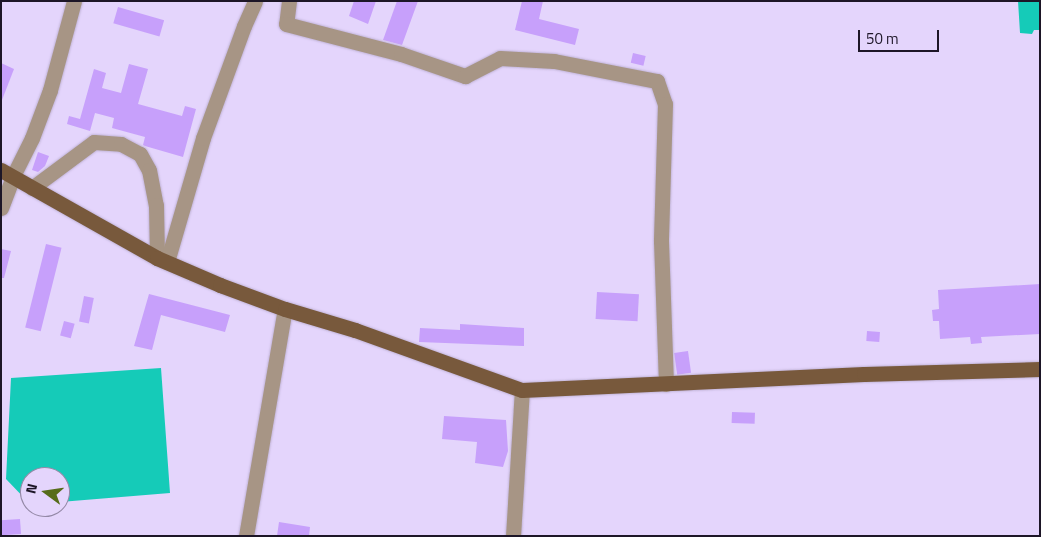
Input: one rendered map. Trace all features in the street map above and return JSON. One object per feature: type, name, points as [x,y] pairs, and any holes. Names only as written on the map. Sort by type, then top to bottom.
[{"type":"main road","points":[[7,173],[162,260],[285,309],[355,330],[522,390],[864,374],[1040,369]]},
{"type":"street","points":[[1,208],[7,173],[32,138],[50,90],[74,1]]},
{"type":"street","points":[[162,260],[203,138],[255,1]]},
{"type":"street","points":[[289,1],[286,24],[401,54],[465,76],[500,58],[554,61],[656,80],[664,104],[661,242],[666,384]]},
{"type":"street","points":[[32,188],[94,142],[103,141],[121,144],[140,154],[149,170],[156,205],[162,260]]},
{"type":"street","points":[[246,536],[285,309]]},
{"type":"street","points":[[513,536],[522,390]]},
{"type":"shaded area","points":[[1018,1],[1040,1],[1040,30],[1034,30],[1032,34],[1020,33]]},
{"type":"shaded area","points":[[161,368],[170,493],[70,501],[70,467],[20,467],[20,494],[6,479],[11,378]]},
{"type":"building","points":[[354,1],[376,1],[368,24],[349,16]]},
{"type":"building","points":[[397,1],[418,1],[402,45],[383,40]]},
{"type":"building","points":[[522,1],[543,1],[539,19],[579,29],[575,45],[515,30]]},
{"type":"building","points":[[118,7],[164,20],[159,37],[113,23]]},
{"type":"building","points":[[633,53],[646,56],[643,66],[631,63]]},
{"type":"building","points":[[1,63],[14,69],[2,100],[1,100]]},
{"type":"building","points":[[129,64],[148,69],[138,104],[182,116],[185,106],[196,109],[183,157],[145,146],[143,145],[145,137],[112,128],[114,118],[95,113],[90,131],[67,124],[69,116],[80,119],[94,69],[106,73],[102,88],[121,93]]},
{"type":"building","points":[[38,152],[49,156],[45,166],[38,172],[32,170]]},
{"type":"building","points":[[46,244],[62,248],[41,331],[25,327]]},
{"type":"building","points":[[1,249],[11,251],[4,278],[1,278]]},
{"type":"building","points":[[1040,284],[1040,334],[981,337],[982,343],[971,344],[970,337],[940,339],[939,321],[933,321],[932,310],[939,309],[938,290]]},
{"type":"building","points":[[597,292],[639,294],[638,321],[596,319]]},
{"type":"building","points":[[149,294],[230,315],[225,332],[161,315],[152,350],[134,346]]},
{"type":"building","points":[[84,296],[94,298],[89,323],[79,322]]},
{"type":"building","points":[[64,321],[75,324],[71,338],[60,335]]},
{"type":"building","points":[[460,324],[524,328],[524,346],[419,342],[420,328],[460,330]]},
{"type":"building","points":[[867,331],[880,332],[879,342],[866,341]]},
{"type":"building","points":[[688,351],[691,373],[677,375],[674,353]]},
{"type":"building","points":[[732,412],[755,413],[755,424],[732,423]]},
{"type":"building","points":[[444,416],[506,420],[508,451],[503,467],[475,463],[477,442],[442,439]]},
{"type":"building","points":[[20,519],[21,534],[2,535],[1,520]]},
{"type":"building","points":[[279,522],[310,527],[309,536],[277,536]]}]
